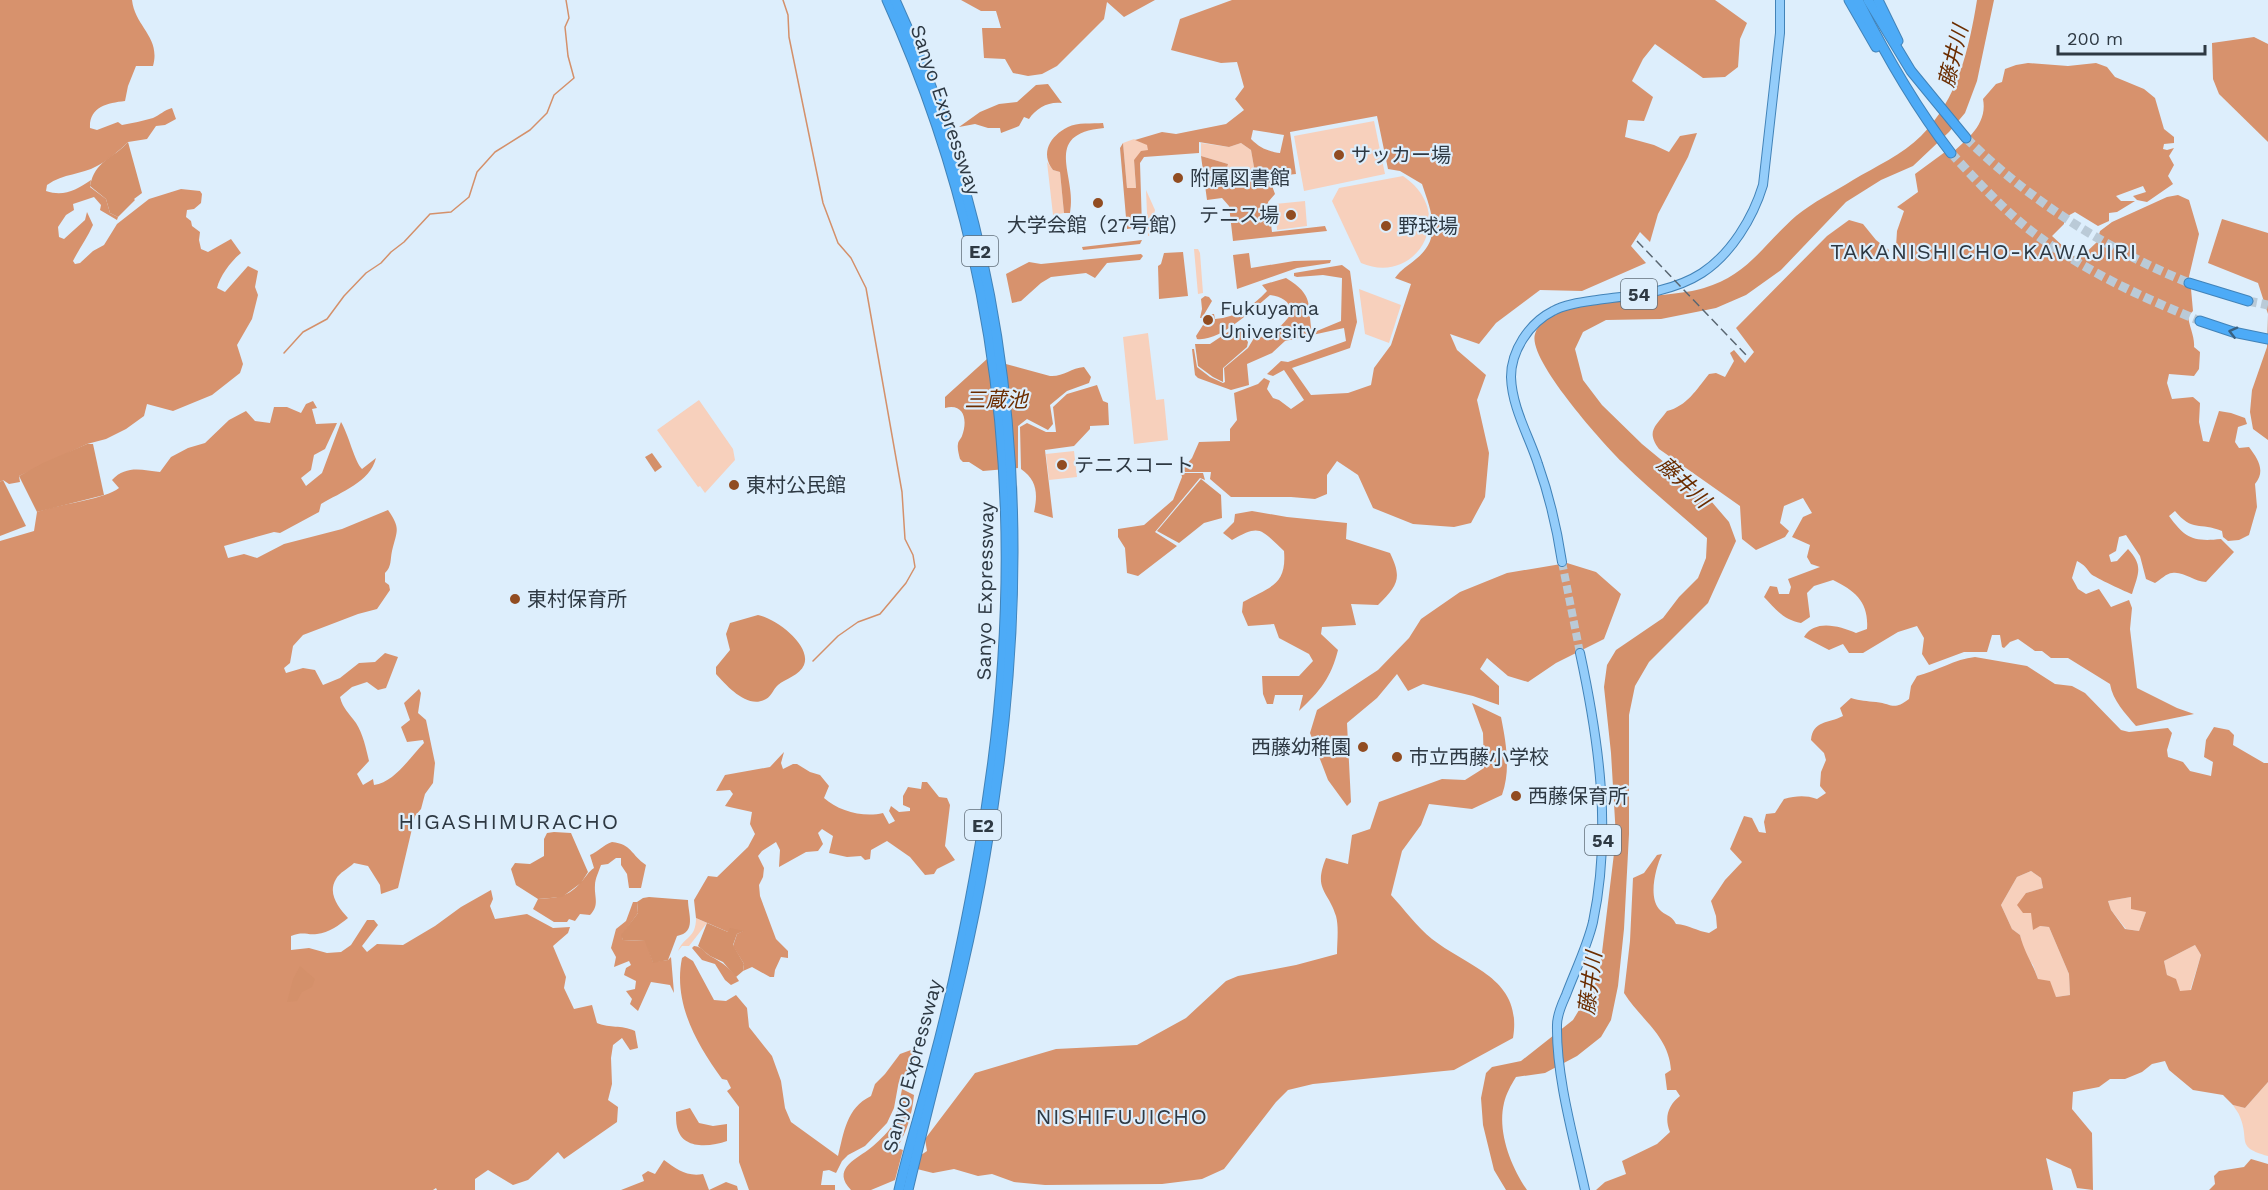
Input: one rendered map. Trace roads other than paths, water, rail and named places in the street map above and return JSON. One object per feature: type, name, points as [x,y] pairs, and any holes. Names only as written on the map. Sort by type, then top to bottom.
[{"type":"highway","name":"Sanyo Expressway","points":[[887,0],[952,158]]},
{"type":"highway","name":"Sanyo Expressway","points":[[897,0],[952,158],[995,346],[1009,478],[1005,642],[987,806],[948,1004],[909,1164],[899,1190]]},
{"type":"highway","points":[[1849,0],[1915,104],[1951,153]]},
{"type":"highway","points":[[1858,0],[1872,34]]},
{"type":"highway","points":[[1868,0],[1887,26],[1911,70],[1966,138]]},
{"type":"highway","points":[[1878,0],[1887,26]]},
{"type":"highway","points":[[2189,283],[2248,301]]},
{"type":"highway","points":[[2200,321],[2233,332],[2268,339]]},
{"type":"highway","name":"Sanyo Expressway","points":[[908,1190],[909,1164]]},
{"type":"main road","name":"54","points":[[1562,562],[1539,465],[1515,403],[1512,389],[1513,362],[1521,342],[1533,326],[1553,310],[1577,303],[1651,292],[1684,282],[1702,273],[1716,262],[1733,242],[1758,203],[1763,185],[1780,33],[1780,0]]},
{"type":"main road","name":"54","points":[[1580,652],[1597,750],[1603,843],[1593,922],[1557,1022],[1560,1068],[1585,1190]]},
{"type":"water","name":"藤井川","points":[[1977,0],[1994,0],[1977,81],[1965,113],[1949,132],[1913,166],[1881,180],[1846,202],[1781,270],[1746,295],[1716,308],[1661,319],[1606,320],[1583,332],[1575,349],[1583,380],[1602,405],[1642,444],[1711,501],[1729,522],[1736,541],[1708,603],[1649,662],[1635,686],[1629,715],[1629,834],[1624,929],[1618,986],[1611,1020],[1601,1037],[1577,1056],[1545,1073],[1516,1077],[1505,1100],[1502,1126],[1511,1160],[1527,1190],[1506,1190],[1494,1170],[1483,1125],[1481,1098],[1486,1073],[1492,1067],[1521,1061],[1573,1020],[1599,977],[1616,837],[1604,687],[1607,665],[1616,650],[1663,618],[1698,578],[1706,558],[1707,538],[1632,472],[1584,420],[1543,362],[1536,346],[1535,334],[1545,321],[1562,312],[1585,305],[1687,292],[1719,282],[1744,267],[1803,211],[1906,149],[1934,122],[1953,90],[1966,55]]},
{"type":"water","points":[[1048,84],[1062,103],[1043,106],[1029,119],[1024,117],[1019,126],[1001,133],[1000,128],[988,128],[975,124],[959,127],[980,112],[999,104],[1017,102],[1036,85]]},
{"type":"water","points":[[128,142],[142,193],[118,217],[110,213],[106,199],[90,186],[92,177],[100,165]]},
{"type":"water","points":[[1237,326],[1248,342],[1247,347],[1223,368],[1223,382],[1198,366],[1195,344],[1210,344]]},
{"type":"water","name":"三蔵池","points":[[987,359],[1050,376],[1084,367],[1091,377],[1089,383],[1067,391],[1050,405],[1053,424],[1048,430],[1027,419],[1018,426],[1018,468],[983,471],[969,462],[963,462],[960,459],[958,443],[964,430],[963,414],[957,408],[945,408],[945,397]]},
{"type":"water","points":[[87,444],[93,444],[104,495],[37,512],[19,476]]},
{"type":"water","points":[[652,453],[662,467],[655,472],[645,457]]},
{"type":"water","points":[[1201,479],[1221,495],[1222,518],[1204,523],[1179,543],[1157,531]]},
{"type":"water","points":[[3,480],[26,526],[0,536],[0,482]]},
{"type":"water","points":[[758,615],[773,621],[790,634],[803,649],[805,657],[804,665],[796,674],[778,685],[768,698],[759,702],[738,695],[716,674],[716,667],[730,650],[726,634],[730,623]]},
{"type":"water","points":[[547,833],[571,833],[588,872],[581,883],[562,897],[538,899],[516,885],[511,869],[515,863],[530,864],[544,856],[544,839]]},
{"type":"water","points":[[649,897],[688,900],[690,916],[687,931],[677,936],[668,960],[653,963],[645,941],[623,940],[621,935],[638,913],[637,902]]},
{"type":"water","points":[[707,923],[728,932],[730,928],[744,931],[737,934],[733,945],[744,964],[743,971],[736,977],[723,962],[710,956],[698,946]]},
{"type":"water","points":[[300,966],[315,979],[312,987],[302,992],[297,1001],[287,1002],[293,979]]},
{"type":"waterway","points":[[284,353],[303,332],[327,319],[344,296],[366,273],[404,242],[430,214],[451,212],[469,197],[477,172],[495,152],[530,130],[547,113],[554,95],[574,78],[568,56],[565,27],[569,18],[566,0]]},
{"type":"waterway","points":[[783,0],[788,15],[789,37],[823,203],[838,243],[851,258],[866,288],[902,492],[905,539],[913,555],[915,567],[906,583],[880,614],[858,622],[838,636],[813,661]]},
{"type":"tunnel","points":[[1966,138],[2016,182],[2070,221],[2128,255],[2189,283]]},
{"type":"tunnel","points":[[1951,153],[2006,210],[2046,242],[2110,280],[2200,321]]},
{"type":"tunnel","points":[[2248,301],[2268,305]]},
{"type":"tunnel","points":[[1562,562],[1580,653]]},
{"type":"railway","points":[[1637,241],[1747,356]]},
{"type":"place","name":"サッカー場","points":[[1339,155]]},
{"type":"place","name":"附属図書館","points":[[1178,178]]},
{"type":"place","name":"大学会館（27号館）","points":[[1098,203]]},
{"type":"place","name":"テニス場","points":[[1291,215]]},
{"type":"place","name":"野球場","points":[[1386,226]]},
{"type":"place","name":"Fukuyama University","points":[[1208,320]]},
{"type":"place","name":"テニスコート","points":[[1062,465]]},
{"type":"place","name":"東村公民館","points":[[734,485]]},
{"type":"place","name":"東村保育所","points":[[515,599]]},
{"type":"place","name":"西藤幼稚園","points":[[1363,747]]},
{"type":"place","name":"市立西藤小学校","points":[[1397,757]]},
{"type":"place","name":"西藤保育所","points":[[1516,796]]},
{"type":"district","name":"TAKANISHICHO-KAWAJIRI","points":[[1984,251]]},
{"type":"district","name":"HIGASHIMURACHO","points":[[509,821]]},
{"type":"district","name":"NISHIFUJICHO","points":[[1122,1116]]}]
